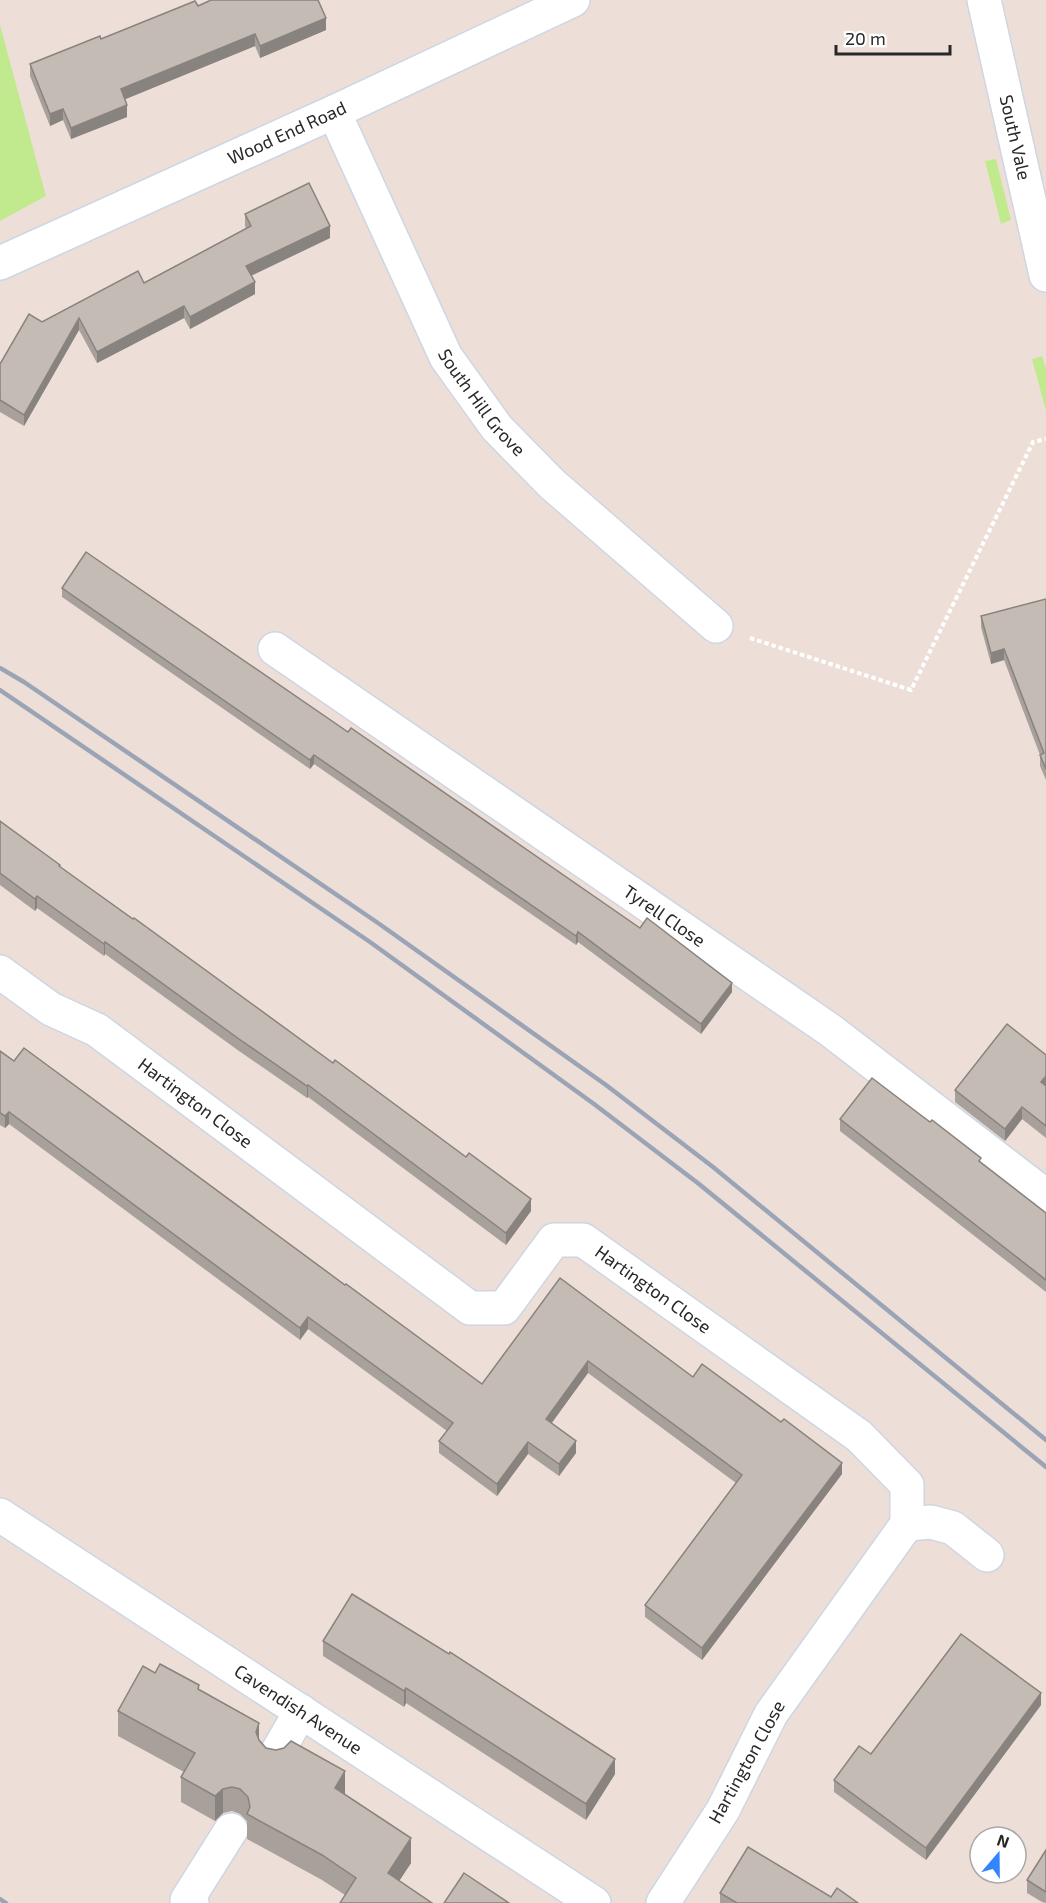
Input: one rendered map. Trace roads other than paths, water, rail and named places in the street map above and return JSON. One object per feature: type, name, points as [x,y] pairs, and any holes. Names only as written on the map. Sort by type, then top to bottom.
[{"type":"street","name":"Wood End Road","points":[[0,263],[334,112],[573,0]]},
{"type":"street","name":"South Vale","points":[[984,0],[1046,275]]},
{"type":"street","name":"South Hill Grove","points":[[334,112],[446,357],[497,428],[552,484],[716,626]]},
{"type":"street","name":"Tyrell Close","points":[[275,649],[830,1030],[1046,1196]]},
{"type":"street","name":"Hartington Close","points":[[0,972],[51,1009],[97,1030],[470,1308],[504,1308],[554,1240],[583,1240],[859,1436],[907,1485],[907,1524],[771,1714],[723,1810],[663,1903]]},
{"type":"street","name":"Cavendish Avenue","points":[[0,1515],[586,1901]]},
{"type":"street","points":[[907,1524],[931,1522],[952,1527],[987,1555]]},
{"type":"street","points":[[275,1756],[301,1712]]},
{"type":"street","points":[[192,1903],[187,1900],[231,1830]]},
{"type":"railway","points":[[0,668],[24,682],[378,923],[606,1085],[713,1167],[1046,1440]]},
{"type":"railway","points":[[0,690],[370,942],[594,1104],[699,1184],[1046,1467]]},
{"type":"railway","points":[[0,1899],[6,1903]]}]
